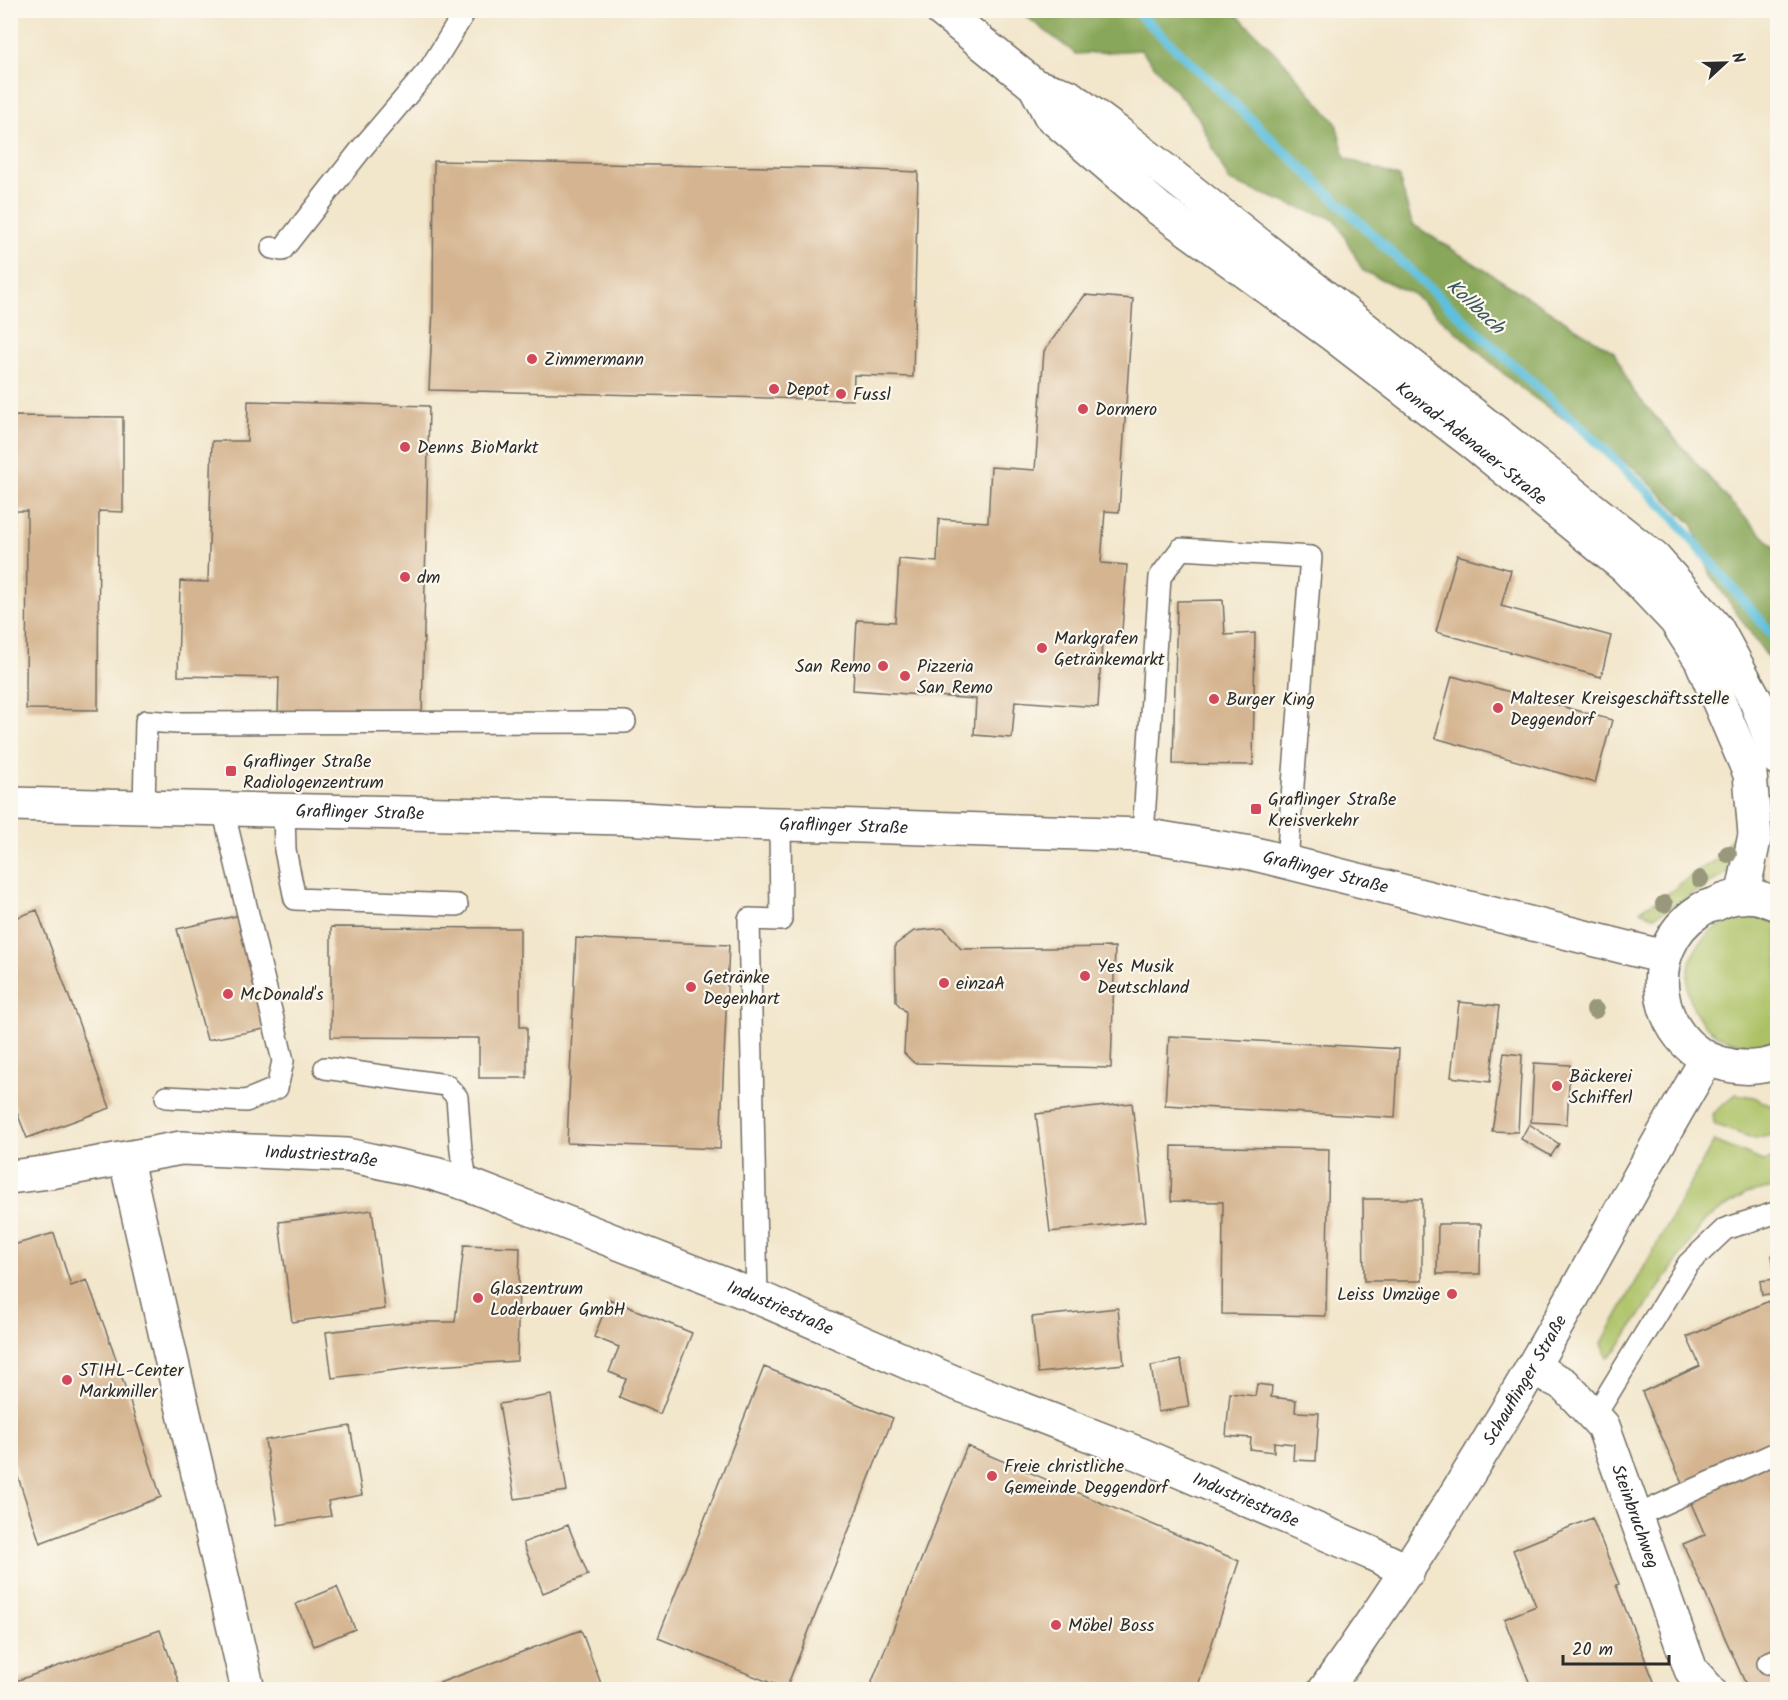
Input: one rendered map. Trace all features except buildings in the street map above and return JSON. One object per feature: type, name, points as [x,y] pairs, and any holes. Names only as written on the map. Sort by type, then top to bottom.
[{"type":"street","name":"Konrad-Adenauer-Straße","points":[[941,10],[1035,86],[1068,96],[1118,133],[1654,558],[1717,629],[1756,701],[1778,759]]},
{"type":"street","name":"Konrad-Adenauer-Straße","points":[[1035,86],[1050,115],[1158,208],[1333,335],[1477,446],[1624,567],[1676,621],[1701,660],[1750,774],[1755,835],[1742,897]]},
{"type":"street","name":"Graflinger Straße","points":[[10,804],[284,809],[1143,835],[1287,861],[1664,957]]},
{"type":"street","points":[[1778,904],[1756,897],[1742,897],[1727,899],[1699,910],[1677,931],[1664,957],[1660,987],[1667,1016],[1683,1041],[1707,1059],[1735,1068],[1765,1067],[1778,1062]]},
{"type":"street","name":"Schauflinger Straße","points":[[1326,1689],[1407,1571],[1532,1368],[1707,1059]]},
{"type":"street","name":"Industriestraße","points":[[10,1177],[126,1160],[181,1148],[348,1155],[435,1174],[467,1184],[758,1297],[953,1382],[1142,1455],[1371,1553],[1407,1571]]},
{"type":"street","points":[[126,1160],[248,1689]]},
{"type":"street","name":"Steinbruchweg","points":[[1532,1368],[1564,1384],[1603,1426],[1691,1670],[1709,1689]]},
{"type":"lane","points":[[272,248],[282,250],[363,147],[431,67],[466,10]]},
{"type":"lane","points":[[1143,835],[1160,577],[1181,549],[1311,557],[1287,861]]},
{"type":"lane","points":[[144,808],[146,721],[177,723],[625,722]]},
{"type":"lane","points":[[166,1097],[246,1101],[277,1088],[283,1061],[222,809]]},
{"type":"lane","points":[[284,809],[285,850],[295,899],[457,904]]},
{"type":"lane","points":[[758,1297],[749,919],[782,920],[780,824]]},
{"type":"lane","points":[[325,1068],[446,1085],[456,1098],[467,1184]]},
{"type":"lane","points":[[1594,1417],[1688,1264],[1725,1229],[1778,1212]]},
{"type":"lane","points":[[1636,1516],[1778,1452]]},
{"type":"green space","points":[[1019,11],[1233,11],[1285,63],[1336,123],[1345,158],[1399,177],[1412,224],[1614,352],[1632,390],[1734,506],[1777,550],[1777,678],[1769,659],[1710,575],[1693,525],[1634,468],[1520,388],[1413,294],[1363,271],[1335,219],[1229,181],[1198,117],[1141,50],[1076,54]]},
{"type":"green space","points":[[1731,839],[1742,844],[1727,873],[1653,917],[1640,910],[1718,859]]},
{"type":"green space","points":[[1740,918],[1760,918],[1777,923],[1778,1039],[1765,1044],[1742,1044],[1724,1039],[1699,1017],[1691,1002],[1688,969],[1694,953],[1711,931]]},
{"type":"green space","points":[[1736,1094],[1754,1097],[1777,1109],[1777,1134],[1755,1139],[1715,1125],[1712,1114]]},
{"type":"green space","points":[[1714,1141],[1763,1161],[1777,1158],[1777,1187],[1746,1194],[1705,1220],[1618,1348],[1607,1358],[1602,1343]]},
{"type":"waterway","name":"Kollbach","points":[[1135,10],[1669,512],[1778,642]]},
{"type":"place","name":"Zimmermann","points":[[532,359]]},
{"type":"place","name":"Depot","points":[[774,389]]},
{"type":"place","name":"Fussl","points":[[841,394]]},
{"type":"place","name":"Dormero","points":[[1083,409]]},
{"type":"place","name":"Denns BioMarkt","points":[[405,447]]},
{"type":"place","name":"dm","points":[[405,577]]},
{"type":"place","name":"Markgrafen Getränkemarkt","points":[[1042,648]]},
{"type":"place","name":"San Remo","points":[[883,666]]},
{"type":"place","name":"Pizzeria San Remo","points":[[905,676]]},
{"type":"place","name":"Burger King","points":[[1214,699]]},
{"type":"place","name":"Malteser Kreisgeschäftsstelle Deggendorf","points":[[1498,708]]},
{"type":"place","name":"Graflinger Straße Radiologenzentrum","points":[[231,771]]},
{"type":"place","name":"Graflinger Straße Kreisverkehr","points":[[1256,809]]},
{"type":"place","name":"Yes Musik Deutschland","points":[[1085,976]]},
{"type":"place","name":"einzaA","points":[[944,983]]},
{"type":"place","name":"Getränke Degenhart","points":[[691,987]]},
{"type":"place","name":"McDonald's","points":[[228,994]]},
{"type":"place","name":"Bäckerei Schifferl","points":[[1557,1086]]},
{"type":"place","name":"Leiss Umzüge","points":[[1452,1294]]},
{"type":"place","name":"Glaszentrum Loderbauer GmbH","points":[[478,1298]]},
{"type":"place","name":"STIHL-Center Markmiller","points":[[67,1380]]},
{"type":"place","name":"Freie christliche Gemeinde Deggendorf","points":[[992,1476]]},
{"type":"place","name":"Möbel Boss","points":[[1056,1625]]}]
